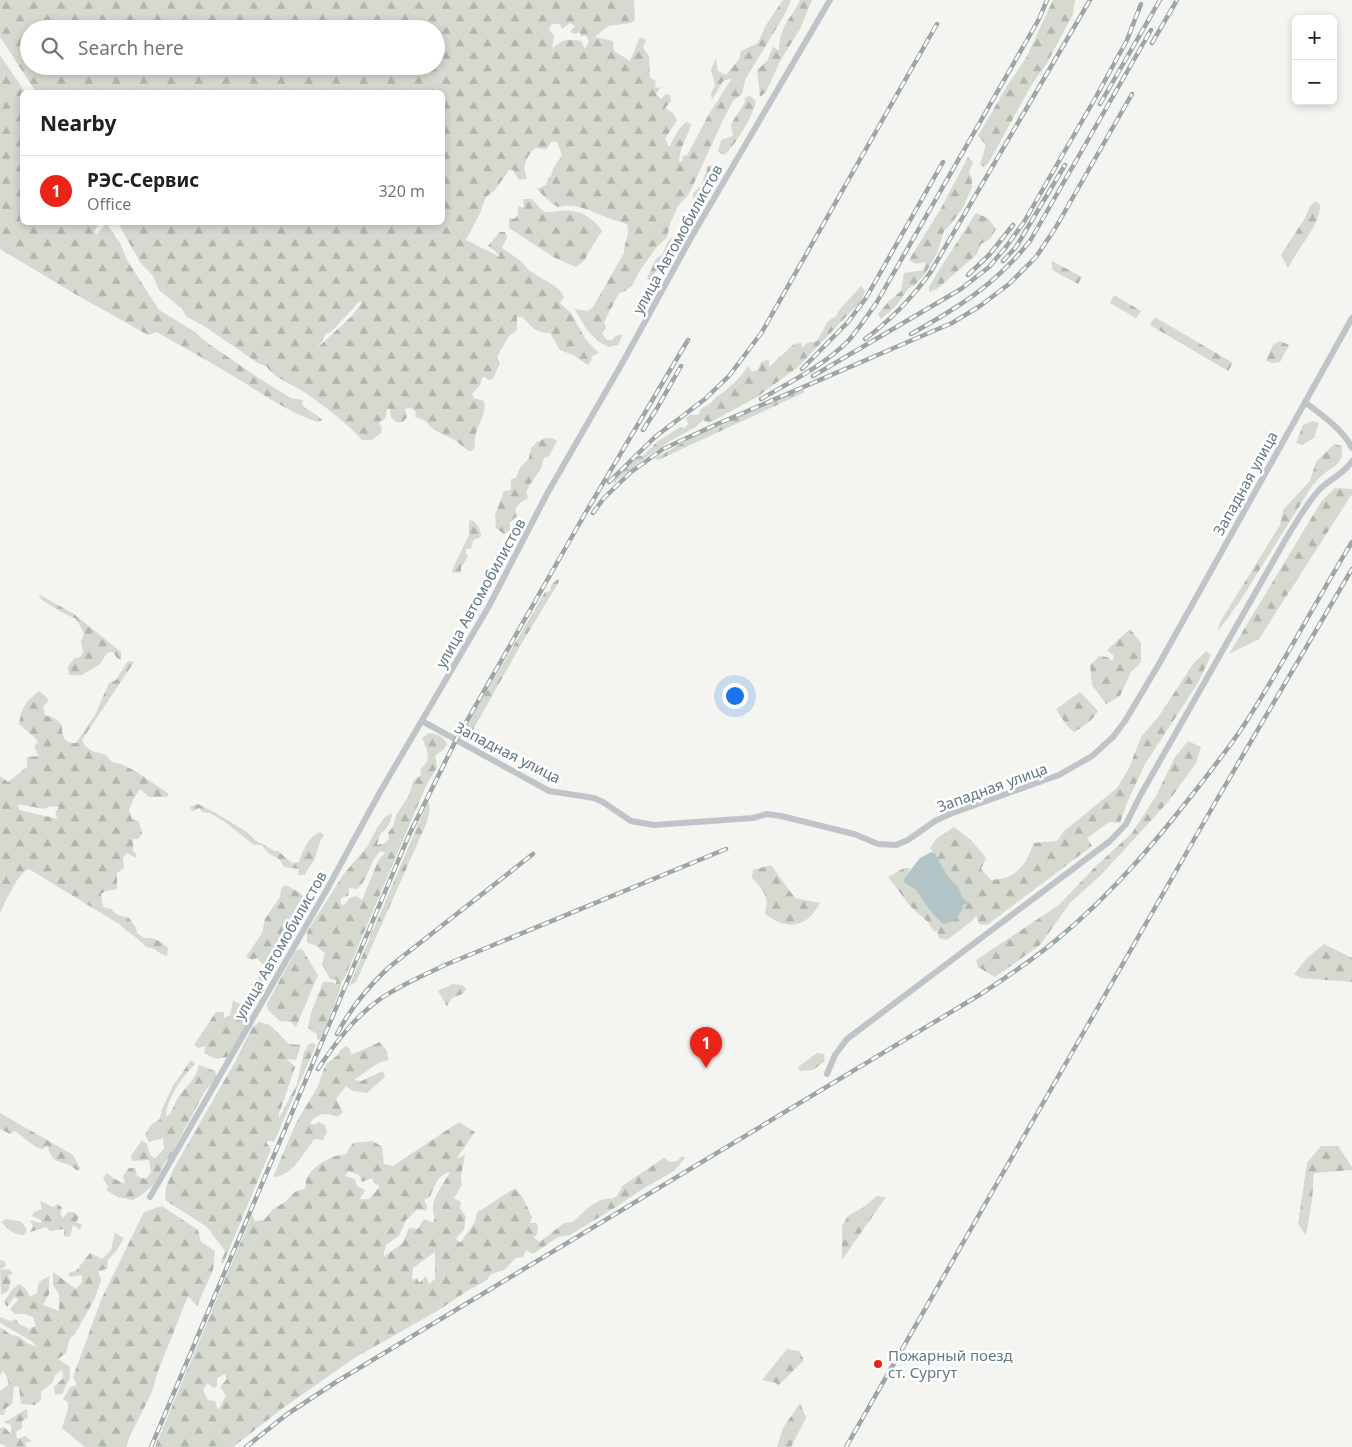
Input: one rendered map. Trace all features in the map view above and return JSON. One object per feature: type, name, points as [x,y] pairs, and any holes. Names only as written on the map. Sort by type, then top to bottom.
[{"type":"street","name":"улица Автомобилистов","points":[[150,1197],[325,893],[380,792],[489,606],[548,492],[624,360],[692,236],[830,0]]},
{"type":"street","name":"Западная улица","points":[[422,720],[549,790],[594,798],[631,821],[642,825],[654,826],[754,818],[767,814],[824,826],[878,844],[896,845],[908,840],[935,821],[950,814],[1059,775],[1092,756],[1113,737],[1125,721],[1159,664],[1352,318]]},
{"type":"street","points":[[1305,402],[1335,427],[1348,440],[1352,448]]},
{"type":"street","points":[[827,1074],[835,1056],[847,1039],[1110,841],[1126,824],[1287,537],[1319,490],[1348,467],[1352,461]]},
{"type":"green space","points":[[0,0],[634,0],[635,20],[631,23],[608,26],[595,37],[613,41],[614,51],[630,61],[640,37],[646,40],[643,48],[649,56],[650,78],[656,81],[655,88],[661,87],[656,94],[661,99],[666,94],[670,95],[671,101],[665,108],[673,113],[677,120],[665,139],[669,147],[679,129],[686,122],[691,124],[680,152],[679,162],[689,152],[709,114],[732,78],[723,81],[712,100],[711,93],[715,86],[711,69],[716,58],[718,71],[726,75],[739,59],[741,51],[758,43],[766,25],[783,0],[791,0],[785,14],[745,80],[742,94],[733,101],[723,120],[689,194],[678,206],[670,224],[667,237],[655,249],[632,286],[619,293],[604,322],[606,328],[602,333],[607,340],[612,340],[615,336],[623,334],[618,345],[609,347],[597,340],[585,326],[575,309],[588,311],[593,307],[624,253],[628,232],[627,224],[580,207],[558,207],[537,189],[546,185],[548,178],[551,176],[562,155],[557,142],[551,142],[547,149],[535,148],[527,159],[525,166],[527,179],[519,180],[513,170],[509,170],[495,190],[486,197],[466,240],[500,257],[488,246],[500,232],[505,232],[507,237],[502,248],[562,293],[564,297],[560,303],[571,313],[586,340],[599,353],[592,356],[588,365],[573,355],[560,350],[550,333],[537,330],[522,317],[517,317],[517,330],[509,336],[497,357],[500,363],[493,379],[482,378],[480,385],[472,394],[474,398],[484,401],[485,407],[476,434],[475,447],[472,451],[434,430],[424,420],[415,417],[416,412],[411,408],[405,409],[407,417],[403,422],[396,422],[391,417],[390,409],[387,409],[385,419],[379,422],[382,428],[381,433],[372,440],[362,440],[327,408],[279,377],[266,366],[258,363],[204,326],[187,317],[182,309],[159,290],[153,276],[140,262],[119,225],[445,225],[445,90],[35,90],[25,75],[445,75],[445,20],[20,20],[20,68],[0,37]],"holes":[[[570,23],[575,26],[570,31],[574,34],[580,32],[580,36],[586,36],[589,41],[585,49],[581,41],[572,40],[565,40],[552,49],[554,36],[549,29],[552,24],[560,24],[562,29]],[[359,302],[362,302],[352,316],[316,349],[325,334],[331,332]]]},
{"type":"green space","points":[[800,0],[812,0],[800,29],[780,61],[766,92],[760,97],[757,70],[767,61],[773,47],[779,50],[781,34]]},
{"type":"green space","points":[[1053,0],[1075,0],[1073,14],[1047,63],[1032,84],[989,162],[984,167],[980,164],[986,145],[978,136],[1007,86],[1026,58]]},
{"type":"green space","points":[[0,55],[24,90],[20,90],[20,225],[98,225],[94,232],[97,234],[104,225],[107,225],[159,310],[192,330],[260,379],[291,398],[303,400],[302,405],[322,420],[318,422],[308,418],[270,399],[156,332],[148,335],[0,249]]},
{"type":"green space","points":[[750,96],[756,101],[747,123],[725,155],[718,152],[721,140],[733,136],[731,124],[744,104],[746,97]]},
{"type":"green space","points":[[968,157],[973,162],[969,173],[972,178],[972,187],[964,206],[944,231],[937,253],[925,274],[915,285],[909,288],[896,306],[881,319],[878,314],[901,291],[904,273],[924,270],[925,262],[916,264],[909,260],[940,210]]},
{"type":"green space","points":[[715,165],[717,173],[703,196],[693,199],[693,193],[701,186],[708,166]]},
{"type":"green space","points":[[523,199],[532,199],[545,212],[565,210],[577,212],[594,221],[602,231],[585,260],[576,267],[555,258],[509,228],[509,218],[514,219],[518,215],[518,206],[524,208]]},
{"type":"green space","points":[[1315,201],[1320,204],[1317,220],[1288,268],[1281,255],[1305,218],[1310,206]]},
{"type":"green space","points":[[976,213],[988,218],[996,229],[990,239],[981,244],[977,254],[937,289],[929,292],[929,287]]},
{"type":"green space","points":[[673,236],[675,239],[669,254],[658,267],[650,282],[647,278],[656,259],[662,255],[667,243]]},
{"type":"green space","points":[[1052,261],[1082,277],[1078,284],[1052,270]]},
{"type":"green space","points":[[861,286],[865,291],[862,300],[798,367],[757,397],[709,423],[703,420],[694,428],[651,454],[614,483],[614,480],[636,457],[644,455],[657,442],[680,427],[685,428],[688,424],[686,418],[690,415],[698,415],[702,408],[710,404],[742,375],[748,366],[752,372],[758,370],[761,362],[769,359],[769,367],[794,344],[801,343],[802,348],[807,343],[817,341],[828,321],[836,316]]},
{"type":"green space","points":[[1114,295],[1141,311],[1136,318],[1110,303]]},
{"type":"green space","points":[[1155,317],[1233,363],[1228,371],[1150,325]]},
{"type":"green space","points":[[1280,341],[1289,345],[1280,362],[1272,363],[1266,361],[1273,345]]},
{"type":"green space","points":[[802,389],[805,392],[658,460],[655,458],[699,434]]},
{"type":"green space","points":[[1313,421],[1319,423],[1314,438],[1302,445],[1296,443],[1303,425]]},
{"type":"green space","points":[[546,438],[552,438],[557,441],[549,456],[544,458],[541,467],[526,492],[528,498],[515,509],[517,516],[510,522],[510,530],[504,534],[496,528],[495,515],[504,491],[511,490],[511,479],[516,478],[520,468],[529,458],[531,448],[537,442]]},
{"type":"green space","points":[[1334,444],[1342,446],[1340,461],[1312,486],[1240,601],[1218,631],[1220,622],[1280,525],[1283,510],[1310,481],[1316,462]]},
{"type":"green space","points":[[1335,488],[1352,489],[1352,494],[1259,639],[1229,654],[1321,502]]},
{"type":"green space","points":[[472,520],[479,527],[481,537],[473,540],[471,549],[466,549],[468,557],[461,567],[461,572],[454,573],[452,570],[469,535],[469,521]]},
{"type":"green space","points":[[558,579],[559,582],[523,641],[469,737],[462,736],[545,592],[550,591],[551,585]]},
{"type":"green space","points":[[38,594],[74,614],[121,652],[121,660],[113,652],[107,653],[100,664],[82,675],[69,675],[68,667],[74,658],[80,657],[83,652],[81,642],[84,633],[76,619],[42,600]]},
{"type":"green space","points":[[1130,629],[1141,643],[1141,662],[1131,672],[1120,696],[1106,704],[1092,685],[1090,665],[1100,656],[1107,657],[1112,661],[1114,656],[1107,650]]},
{"type":"green space","points":[[1206,651],[1211,655],[1198,683],[1145,764],[1120,823],[1109,822],[1087,838],[1092,846],[987,925],[979,924],[976,916],[947,940],[939,938],[937,931],[934,932],[928,922],[911,907],[888,877],[904,868],[911,868],[903,880],[916,890],[931,912],[943,924],[963,905],[969,903],[962,897],[959,888],[947,875],[930,848],[936,839],[954,827],[971,840],[986,858],[981,869],[991,880],[1014,874],[1023,865],[1034,843],[1057,841],[1064,831],[1117,788],[1129,768],[1141,737],[1159,716],[1193,664]]},
{"type":"green space","points":[[128,661],[134,662],[82,740],[85,746],[92,751],[106,755],[112,762],[137,772],[169,794],[167,797],[149,797],[140,789],[133,800],[129,811],[132,819],[139,821],[142,834],[138,839],[133,839],[133,851],[136,854],[136,858],[127,853],[123,858],[124,868],[117,873],[117,889],[101,894],[103,907],[129,918],[137,933],[144,938],[152,938],[161,942],[168,948],[167,956],[146,947],[119,924],[29,869],[16,882],[0,913],[0,776],[8,782],[27,767],[27,757],[39,756],[34,747],[38,742],[19,724],[21,713],[30,698],[39,691],[49,700],[43,707],[45,715],[54,718],[62,725],[63,736],[68,742],[76,743],[95,715],[109,683],[116,680]],"holes":[[[18,804],[44,809],[50,806],[59,807],[55,813],[58,819],[19,810]]]},
{"type":"green space","points":[[1080,692],[1098,711],[1087,723],[1074,732],[1067,726],[1056,709]]},
{"type":"green space","points":[[429,733],[435,734],[442,737],[447,744],[435,756],[437,767],[426,786],[341,983],[320,1040],[317,1039],[317,1034],[308,1028],[311,1013],[323,982],[332,982],[335,985],[337,980],[330,979],[322,964],[325,953],[315,945],[307,943],[307,932],[343,875],[367,847],[385,817],[392,813],[390,822],[387,828],[380,834],[377,845],[385,843],[389,839],[388,833],[397,814],[409,795],[413,781],[421,775],[420,769],[428,758],[422,738]],"holes":[[[381,851],[385,853],[378,861],[362,900],[356,896],[350,898],[343,906],[340,901],[343,897],[348,896],[349,888],[357,889],[378,854]]]},
{"type":"green space","points":[[1188,741],[1201,747],[1196,763],[1168,802],[1101,875],[1070,903],[1040,945],[995,977],[978,967],[976,960],[1059,905],[1095,867],[1132,833],[1156,796],[1175,757]]},
{"type":"green space","points":[[428,801],[430,808],[427,822],[356,982],[349,986],[370,938],[370,933],[375,926]]},
{"type":"green space","points":[[198,804],[247,832],[255,840],[278,851],[292,863],[299,862],[304,849],[312,837],[320,832],[324,835],[315,858],[305,875],[298,875],[299,869],[284,867],[278,858],[267,852],[262,845],[254,845],[225,822],[210,813],[202,812],[200,808],[192,811],[190,807]]},
{"type":"green space","points":[[771,865],[795,898],[820,903],[809,918],[803,922],[789,925],[781,923],[765,914],[765,894],[752,878],[753,870]]},
{"type":"green space","points":[[286,885],[300,893],[306,900],[296,918],[289,920],[274,951],[262,983],[258,979],[264,966],[257,958],[252,960],[246,957],[262,933],[265,919],[280,897],[281,888]]},
{"type":"green space","points":[[1324,944],[1352,958],[1352,982],[1301,978],[1294,974],[1307,958]]},
{"type":"green space","points":[[302,949],[318,975],[296,1027],[291,1022],[280,1021],[268,1010],[267,1004],[296,950]]},
{"type":"green space","points":[[453,984],[462,985],[466,989],[462,994],[452,998],[447,1006],[438,991]]},
{"type":"green space","points":[[233,1000],[240,1004],[239,1008],[250,1019],[227,1057],[216,1059],[204,1053],[206,1046],[198,1048],[194,1045],[216,1012],[224,1012],[224,1018],[230,1015]]},
{"type":"green space","points":[[259,1022],[270,1025],[289,1044],[301,1045],[296,1060],[287,1059],[295,1067],[279,1118],[297,1084],[304,1052],[309,1044],[313,1043],[316,1045],[274,1142],[268,1140],[266,1142],[271,1149],[223,1264],[221,1262],[225,1251],[207,1227],[165,1200],[166,1187],[174,1168],[235,1062],[252,1028]]},
{"type":"green space","points":[[380,1042],[387,1051],[388,1060],[378,1063],[354,1080],[361,1081],[383,1071],[385,1077],[367,1093],[353,1091],[346,1086],[336,1099],[343,1113],[337,1117],[322,1114],[310,1123],[314,1125],[319,1122],[325,1125],[327,1132],[323,1140],[315,1139],[292,1168],[280,1176],[273,1177],[297,1121],[317,1088],[326,1064],[346,1046],[350,1049],[351,1055]]},
{"type":"green space","points":[[817,1053],[824,1054],[825,1061],[813,1070],[800,1071],[798,1067]]},
{"type":"green space","points":[[191,1060],[195,1064],[172,1095],[166,1117],[171,1112],[179,1096],[194,1078],[199,1065],[215,1071],[217,1078],[205,1091],[159,1176],[146,1191],[133,1200],[118,1197],[106,1190],[108,1187],[103,1178],[107,1173],[125,1184],[123,1176],[129,1168],[135,1168],[137,1176],[145,1179],[151,1173],[149,1160],[132,1161],[131,1156],[142,1140],[147,1144],[150,1155],[155,1158],[164,1149],[163,1138],[149,1142],[145,1135],[151,1125],[160,1119],[162,1109],[173,1086]]},
{"type":"green space","points":[[0,1113],[73,1155],[81,1170],[76,1170],[72,1166],[53,1158],[47,1145],[43,1149],[36,1147],[15,1131],[10,1134],[0,1129]]},
{"type":"green space","points":[[459,1122],[475,1132],[456,1159],[465,1155],[461,1176],[462,1185],[454,1198],[461,1202],[460,1208],[466,1217],[464,1229],[456,1239],[460,1243],[475,1222],[477,1212],[515,1189],[522,1196],[532,1217],[530,1223],[536,1223],[538,1226],[537,1234],[534,1238],[540,1242],[564,1223],[573,1222],[596,1203],[601,1200],[612,1199],[618,1195],[622,1186],[664,1158],[670,1162],[677,1161],[682,1156],[685,1158],[674,1171],[570,1235],[558,1237],[533,1254],[526,1250],[523,1257],[516,1258],[504,1270],[491,1274],[487,1280],[439,1310],[356,1357],[283,1408],[233,1447],[155,1447],[252,1215],[255,1221],[264,1220],[273,1209],[285,1202],[296,1191],[305,1189],[306,1178],[315,1168],[329,1159],[346,1154],[353,1143],[373,1141],[382,1147],[384,1164],[393,1166]],"holes":[[[348,1171],[359,1175],[362,1182],[372,1178],[374,1183],[380,1186],[369,1199],[360,1199],[365,1190],[357,1186],[355,1179],[345,1176]],[[450,1172],[434,1200],[433,1212],[435,1218],[433,1223],[424,1219],[418,1229],[409,1228],[403,1243],[383,1257],[386,1245],[399,1236],[406,1220],[418,1209],[426,1211],[427,1206],[424,1200],[430,1197],[437,1182],[446,1173]],[[435,1252],[435,1279],[429,1284],[426,1276],[419,1283],[417,1278],[412,1280],[413,1268]],[[225,1374],[227,1379],[220,1387],[226,1396],[218,1410],[215,1401],[208,1400],[203,1390],[207,1383],[214,1388],[217,1386],[217,1378]]]},
{"type":"green space","points":[[1321,1146],[1338,1146],[1352,1167],[1352,1170],[1314,1173],[1312,1201],[1306,1235],[1298,1224],[1307,1163]]},
{"type":"green space","points":[[877,1196],[886,1197],[842,1260],[842,1226],[848,1216]]},
{"type":"green space","points":[[40,1201],[53,1207],[58,1204],[62,1208],[60,1213],[63,1218],[68,1212],[74,1212],[79,1217],[76,1222],[82,1225],[80,1230],[73,1225],[70,1237],[64,1236],[64,1229],[50,1231],[46,1227],[30,1232],[33,1226],[30,1220],[41,1223],[41,1220],[32,1216],[34,1212],[42,1209]]},
{"type":"green space","points":[[162,1206],[198,1230],[201,1242],[215,1251],[213,1270],[197,1306],[188,1296],[158,1371],[152,1392],[126,1447],[85,1447],[62,1428],[68,1409],[68,1402],[63,1399],[70,1387],[77,1385],[73,1377],[101,1300],[144,1212]]},
{"type":"green space","points":[[6,1219],[22,1222],[27,1230],[24,1235],[9,1230],[1,1222]]},
{"type":"green space","points":[[115,1233],[124,1238],[108,1260],[107,1269],[98,1271],[101,1280],[95,1298],[75,1334],[70,1338],[66,1353],[58,1359],[70,1367],[70,1378],[62,1394],[55,1395],[54,1387],[63,1378],[62,1370],[55,1375],[53,1382],[41,1392],[41,1400],[35,1405],[21,1404],[19,1387],[14,1386],[12,1404],[6,1408],[4,1415],[0,1415],[0,1391],[9,1384],[3,1371],[0,1376],[0,1327],[11,1335],[18,1336],[36,1347],[33,1342],[0,1323],[0,1317],[11,1321],[16,1319],[19,1324],[29,1329],[36,1326],[33,1317],[25,1314],[15,1314],[10,1309],[19,1299],[14,1297],[7,1307],[4,1302],[11,1291],[19,1284],[26,1289],[30,1297],[37,1293],[39,1282],[49,1276],[49,1294],[43,1305],[59,1311],[59,1294],[53,1285],[53,1272],[76,1289],[82,1282],[82,1275],[70,1277],[68,1273],[76,1271],[90,1253],[102,1259],[111,1250]]},
{"type":"green space","points":[[0,1260],[4,1261],[6,1265],[1,1270],[9,1269],[13,1273],[8,1276],[11,1280],[8,1291],[1,1295]]},
{"type":"green space","points":[[787,1349],[799,1351],[804,1360],[778,1386],[776,1383],[762,1380]]},
{"type":"green space","points":[[800,1403],[806,1418],[791,1447],[777,1447],[783,1428]]},
{"type":"green space","points":[[27,1409],[28,1418],[22,1421],[22,1428],[16,1432],[17,1439],[25,1436],[32,1441],[25,1443],[26,1447],[6,1447],[0,1444],[0,1428],[4,1427],[11,1434],[11,1425],[3,1422]]},
{"type":"shaded area","points":[[931,852],[935,854],[947,875],[959,888],[962,897],[969,903],[963,905],[959,915],[953,920],[943,924],[931,912],[916,890],[903,880],[920,858]]},
{"type":"railway","points":[[761,399],[807,372],[840,349],[867,317],[1039,19],[1047,0]]},
{"type":"railway","points":[[865,339],[900,309],[930,273],[1090,0]]},
{"type":"railway","points":[[1100,104],[1160,0]]},
{"type":"railway","points":[[1152,43],[1177,0]]},
{"type":"railway","points":[[813,376],[961,289],[989,267],[1024,222],[1127,40],[1141,4]]},
{"type":"railway","points":[[609,482],[655,437],[705,399],[729,376],[762,332],[937,24]]},
{"type":"railway","points":[[911,334],[961,304],[990,283],[1017,257],[1030,241],[1151,30]]},
{"type":"railway","points":[[593,513],[604,498],[631,472],[663,449],[952,323],[980,306],[1009,284],[1036,257],[1056,227],[1132,94]]},
{"type":"railway","points":[[802,369],[848,322],[866,298],[943,162]]},
{"type":"railway","points":[[1003,261],[1016,247],[1065,165]]},
{"type":"railway","points":[[968,275],[990,254],[1013,225]]},
{"type":"railway","points":[[151,1447],[409,835],[456,740],[586,512],[688,340]]},
{"type":"railway","points":[[643,430],[681,366]]},
{"type":"railway","points":[[246,1447],[286,1415],[336,1382],[981,994],[1051,944],[1099,902],[1134,865],[1199,786],[1241,730],[1352,542]]},
{"type":"railway","points":[[846,1447],[1219,796],[1352,569]]},
{"type":"railway","points":[[318,1069],[339,1039],[355,1021],[373,1004],[398,988],[445,965],[726,849]]},
{"type":"railway","points":[[337,1034],[360,999],[388,968],[533,854]]},
{"type":"place","name":"РЭС-Сервис","points":[[706,1068]]},
{"type":"place","name":"Пожарный поезд ст. Сургут","points":[[878,1364]]}]
